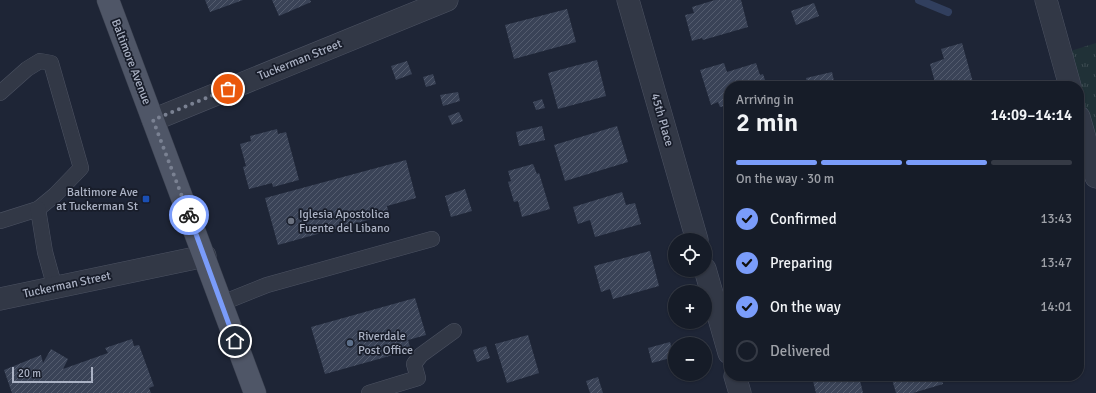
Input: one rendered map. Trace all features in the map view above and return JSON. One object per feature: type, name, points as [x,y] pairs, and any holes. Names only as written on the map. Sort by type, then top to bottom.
[{"type":"main road","name":"Baltimore Avenue","points":[[108,0],[255,393]]},
{"type":"street","name":"Tuckerman Street","points":[[153,120],[447,0]]},
{"type":"street","name":"45th Place","points":[[628,0],[695,233]]},
{"type":"street","points":[[1046,0],[1069,81]]},
{"type":"street","points":[[1084,135],[1096,177]]},
{"type":"street","name":"Tuckerman Street","points":[[0,299],[204,256]]},
{"type":"street","points":[[707,277],[724,336]]},
{"type":"street","points":[[737,381],[740,393]]},
{"type":"lane","points":[[0,93],[27,69],[40,61],[52,63],[81,168],[55,195],[38,209],[0,221]]},
{"type":"lane","points":[[38,209],[45,252],[55,288]]},
{"type":"lane","points":[[222,303],[266,285],[432,240]]},
{"type":"lane","points":[[369,393],[418,378],[414,364],[421,355],[454,331]]},
{"type":"green space","points":[[1096,43],[1096,175],[1084,133],[1084,81],[1076,81],[1061,54]]},
{"type":"building","points":[[205,0],[243,0],[210,12]]},
{"type":"building","points":[[272,0],[310,0],[311,2],[279,16]]},
{"type":"building","points":[[715,0],[741,0],[748,27],[703,40],[702,38],[692,41],[685,15],[694,13],[692,7]]},
{"type":"building","points":[[814,3],[819,16],[796,25],[791,11]]},
{"type":"building","points":[[567,9],[576,42],[514,59],[505,25]]},
{"type":"building","points":[[962,43],[973,81],[935,81],[930,64],[944,59],[941,49]]},
{"type":"building","points":[[597,60],[606,96],[558,109],[548,73]]},
{"type":"building","points":[[407,61],[412,74],[396,80],[391,66]]},
{"type":"building","points":[[724,63],[727,72],[756,63],[760,75],[763,74],[765,81],[724,81],[724,106],[720,107],[718,102],[711,105],[700,70]]},
{"type":"building","points":[[832,72],[834,81],[807,81],[806,78]]},
{"type":"building","points":[[433,74],[436,84],[426,87],[423,77]]},
{"type":"building","points":[[458,92],[460,101],[443,106],[440,95]]},
{"type":"building","points":[[542,99],[545,108],[536,110],[533,102]]},
{"type":"building","points":[[459,112],[463,121],[452,125],[448,116]]},
{"type":"building","points":[[542,126],[545,140],[519,146],[516,132]]},
{"type":"building","points":[[617,126],[628,162],[565,181],[554,145]]},
{"type":"building","points":[[277,129],[278,134],[286,132],[299,180],[273,187],[272,183],[249,189],[243,167],[246,166],[240,144],[251,141],[250,136]]},
{"type":"building","points":[[406,160],[416,198],[387,206],[389,214],[278,245],[265,198]]},
{"type":"building","points":[[533,164],[537,174],[539,173],[550,209],[522,217],[518,201],[514,202],[508,182],[511,181],[508,171]]},
{"type":"building","points":[[465,189],[472,211],[451,217],[445,196]]},
{"type":"building","points":[[622,192],[626,205],[635,203],[641,224],[595,237],[590,220],[578,224],[573,207]]},
{"type":"building","points":[[650,251],[659,286],[613,299],[610,289],[601,292],[594,266]]},
{"type":"building","points":[[415,298],[426,335],[408,340],[411,350],[325,374],[311,327]]},
{"type":"building","points":[[528,335],[539,373],[507,383],[495,344]]},
{"type":"building","points":[[132,339],[134,346],[139,345],[154,386],[149,388],[151,393],[12,393],[4,370],[41,355],[43,363],[51,349],[68,359],[63,369],[108,353],[105,348]]},
{"type":"building","points":[[668,343],[668,359],[652,363],[648,348]]},
{"type":"building","points":[[486,346],[490,358],[477,362],[473,350]]},
{"type":"building","points":[[598,377],[603,393],[590,393],[586,381]]},
{"type":"building","points":[[813,381],[860,381],[863,393],[816,393]]},
{"type":"building","points":[[892,381],[942,381],[943,384],[913,393],[896,393]]},
{"type":"waterway","points":[[919,0],[948,12]]},
{"type":"way so far","points":[[189,215],[153,120],[228,89]]},
{"type":"place","name":"Baltimore Ave at Tuckerman St","points":[[146,199]]},
{"type":"place","name":"Iglesia Apostolica Fuente del Libano","points":[[291,221]]},
{"type":"place","name":"Riverdale Post Office","points":[[350,343]]},
{"type":"route","points":[[189,215],[235,341]]}]
